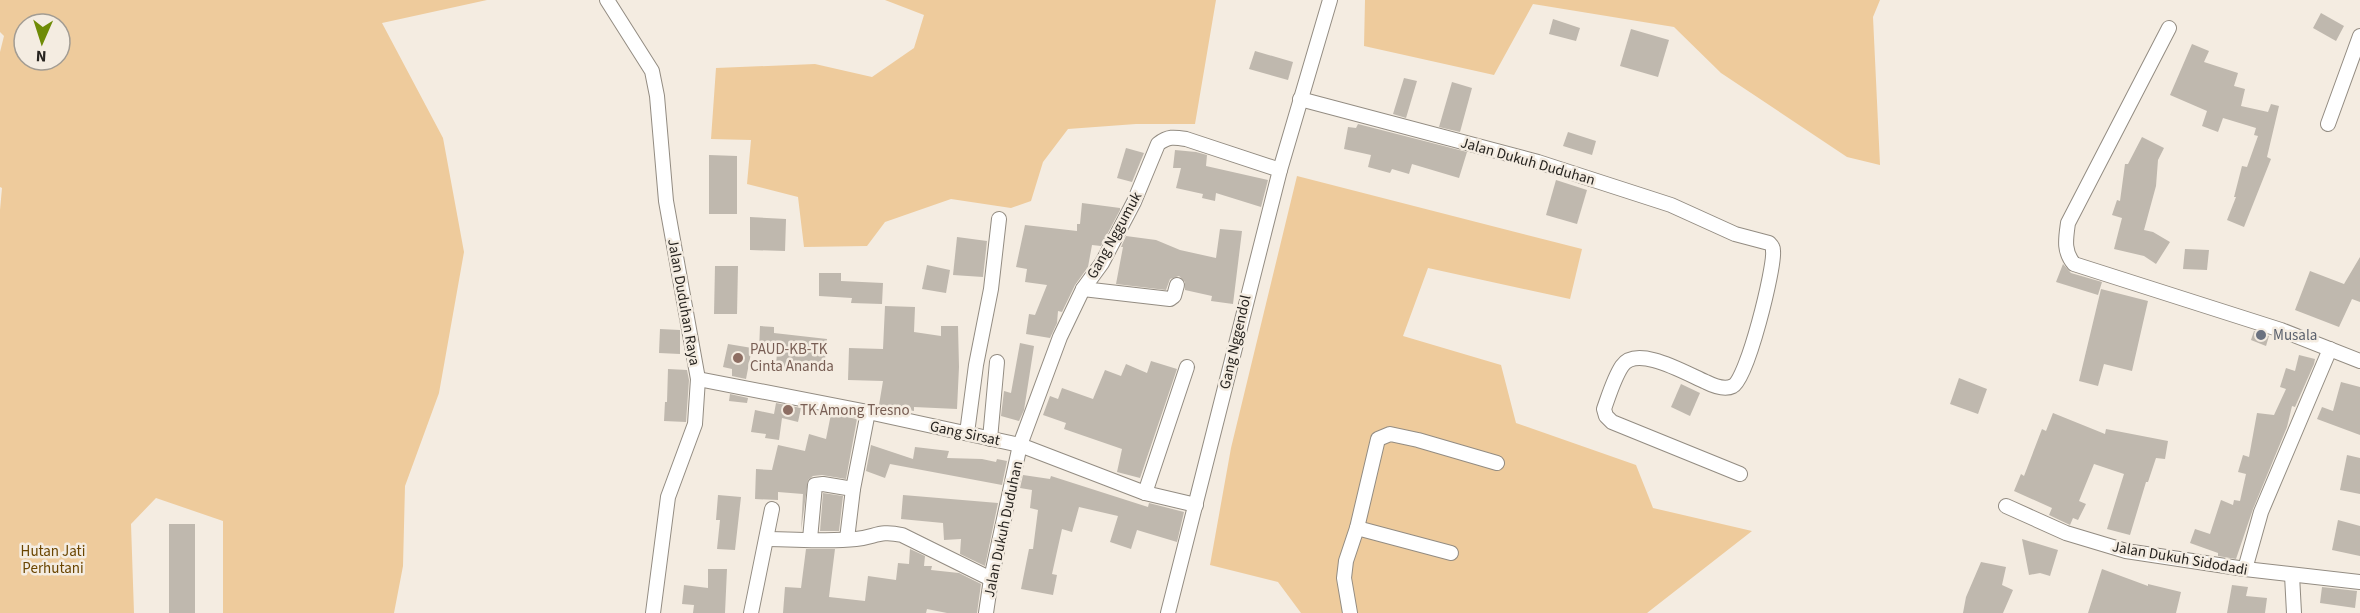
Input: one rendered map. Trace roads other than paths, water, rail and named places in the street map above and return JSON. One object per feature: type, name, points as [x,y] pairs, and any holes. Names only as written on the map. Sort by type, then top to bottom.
[{"type":"street","name":"Jalan Duduhan Raya","points":[[606,0],[652,71],[657,96],[666,201],[698,379],[695,424],[668,497],[653,613]]},
{"type":"street","name":"Gang Nggendol","points":[[1168,613],[1197,505],[1246,297],[1299,99],[1330,0]]},
{"type":"street","points":[[2169,28],[2068,223],[2066,248],[2068,256],[2074,264],[2282,330],[2360,361]]},
{"type":"street","points":[[2328,124],[2360,36]]},
{"type":"street","name":"Jalan Dukuh Duduhan","points":[[1299,99],[1556,167],[1671,205],[1720,228],[1769,243],[1773,256],[1757,329],[1748,360],[1738,382],[1733,386],[1720,387],[1649,358],[1633,358],[1622,365],[1604,409],[1606,416],[1612,422],[1740,474]]},
{"type":"street","name":"Gang Nggumuk","points":[[1020,445],[1060,337],[1083,289],[1102,262],[1134,202],[1158,144],[1165,138],[1186,139],[1280,170]]},
{"type":"street","points":[[967,434],[976,365],[991,289],[999,219]]},
{"type":"street","points":[[1083,289],[1170,299],[1174,296],[1177,285]]},
{"type":"street","points":[[2245,569],[2261,512],[2330,349]]},
{"type":"street","points":[[990,439],[998,362]]},
{"type":"street","points":[[1145,493],[1187,367]]},
{"type":"street","name":"Gang Sirsat","points":[[698,379],[868,412],[1020,445]]},
{"type":"street","points":[[847,539],[853,489],[868,412]]},
{"type":"street","points":[[1350,613],[1344,578],[1346,561],[1357,528],[1378,439],[1390,434],[1497,463]]},
{"type":"street","name":"Jalan Dukuh Duduhan","points":[[986,613],[991,579],[1020,445]]},
{"type":"street","points":[[1020,445],[1145,493],[1197,505]]},
{"type":"street","points":[[810,539],[815,485],[823,484],[853,489]]},
{"type":"street","name":"Jalan Dukuh Sidodadi","points":[[2006,506],[2066,532],[2115,548],[2245,569],[2360,582]]},
{"type":"street","points":[[751,613],[772,509]]},
{"type":"street","points":[[1357,528],[1451,553]]},
{"type":"street","points":[[767,539],[858,539],[879,532],[902,535],[991,579]]},
{"type":"street","points":[[2292,575],[2294,613]]},
{"type":"place","name":"Musala","points":[[2261,335]]},
{"type":"place","name":"PAUD-KB-TK Cinta Ananda","points":[[738,358]]},
{"type":"place","name":"TK Among Tresno","points":[[788,410]]},
{"type":"park label","name":"Hutan Jati Perhutani","points":[[53,560]]}]
